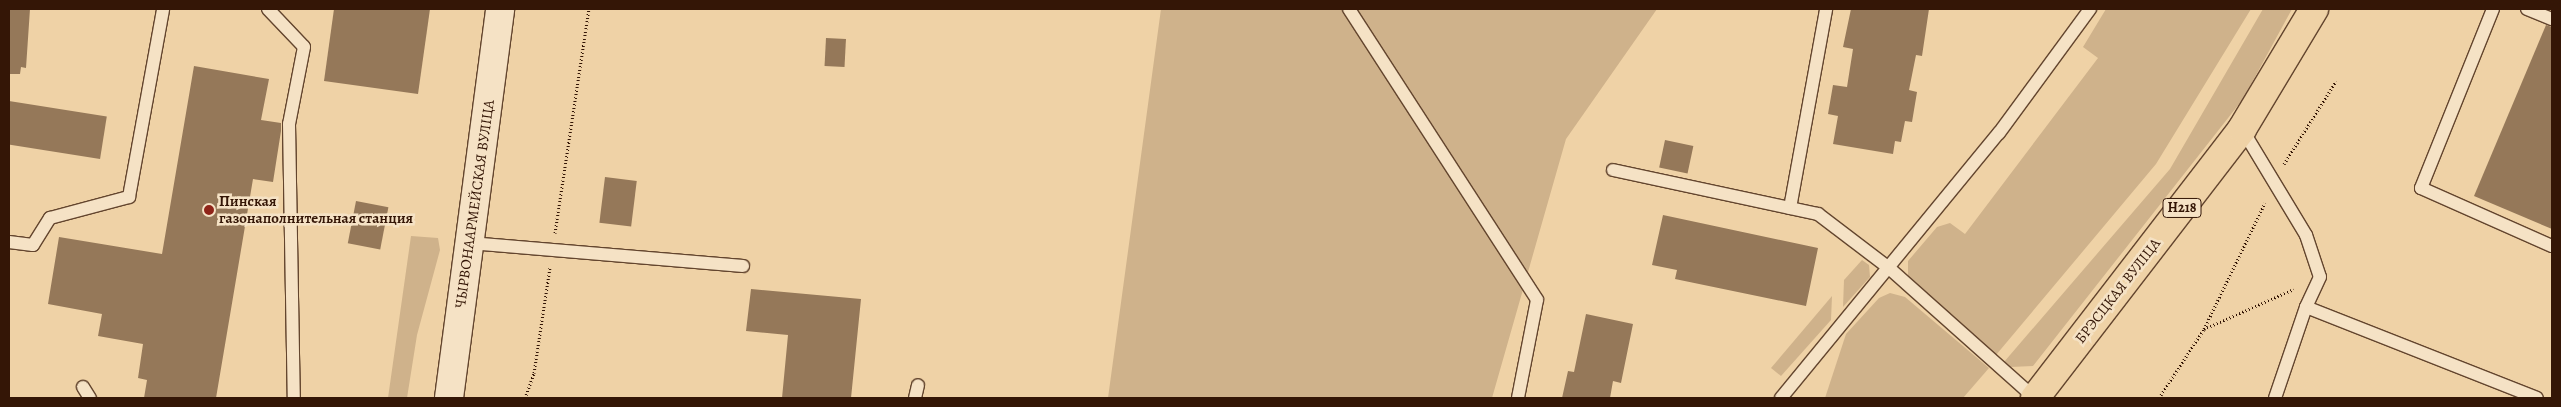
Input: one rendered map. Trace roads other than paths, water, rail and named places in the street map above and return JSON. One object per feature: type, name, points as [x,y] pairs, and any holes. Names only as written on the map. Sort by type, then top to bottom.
[{"type":"main road","name":"БРЭСЦКАЯ ВУЛІЦА","points":[[2035,398],[2242,129],[2314,9]]},
{"type":"street","name":"ЧЫРВОНААРМЕЙСКАЯ ВУЛІЦА","points":[[449,398],[500,9]]},
{"type":"lane","points":[[9,242],[33,245],[50,218],[128,198],[163,9]]},
{"type":"lane","points":[[268,9],[304,47],[289,124],[294,398]]},
{"type":"lane","points":[[1349,9],[1537,300],[1518,398]]},
{"type":"lane","points":[[1790,208],[1826,9]]},
{"type":"lane","points":[[1781,398],[1999,133],[2090,9]]},
{"type":"lane","points":[[2493,9],[2421,188],[2552,246]]},
{"type":"lane","points":[[2527,9],[2552,19]]},
{"type":"lane","points":[[2242,129],[2306,235],[2320,277],[2306,307],[2276,398]]},
{"type":"lane","points":[[1613,170],[1818,214],[1889,268],[2035,398]]},
{"type":"lane","points":[[470,243],[743,266]]},
{"type":"lane","points":[[2306,307],[2536,398]]},
{"type":"lane","points":[[915,398],[918,385]]},
{"type":"lane","points":[[83,387],[90,398]]},
{"type":"place","name":"Пинская газонаполнительная станция","points":[[209,210]]}]
